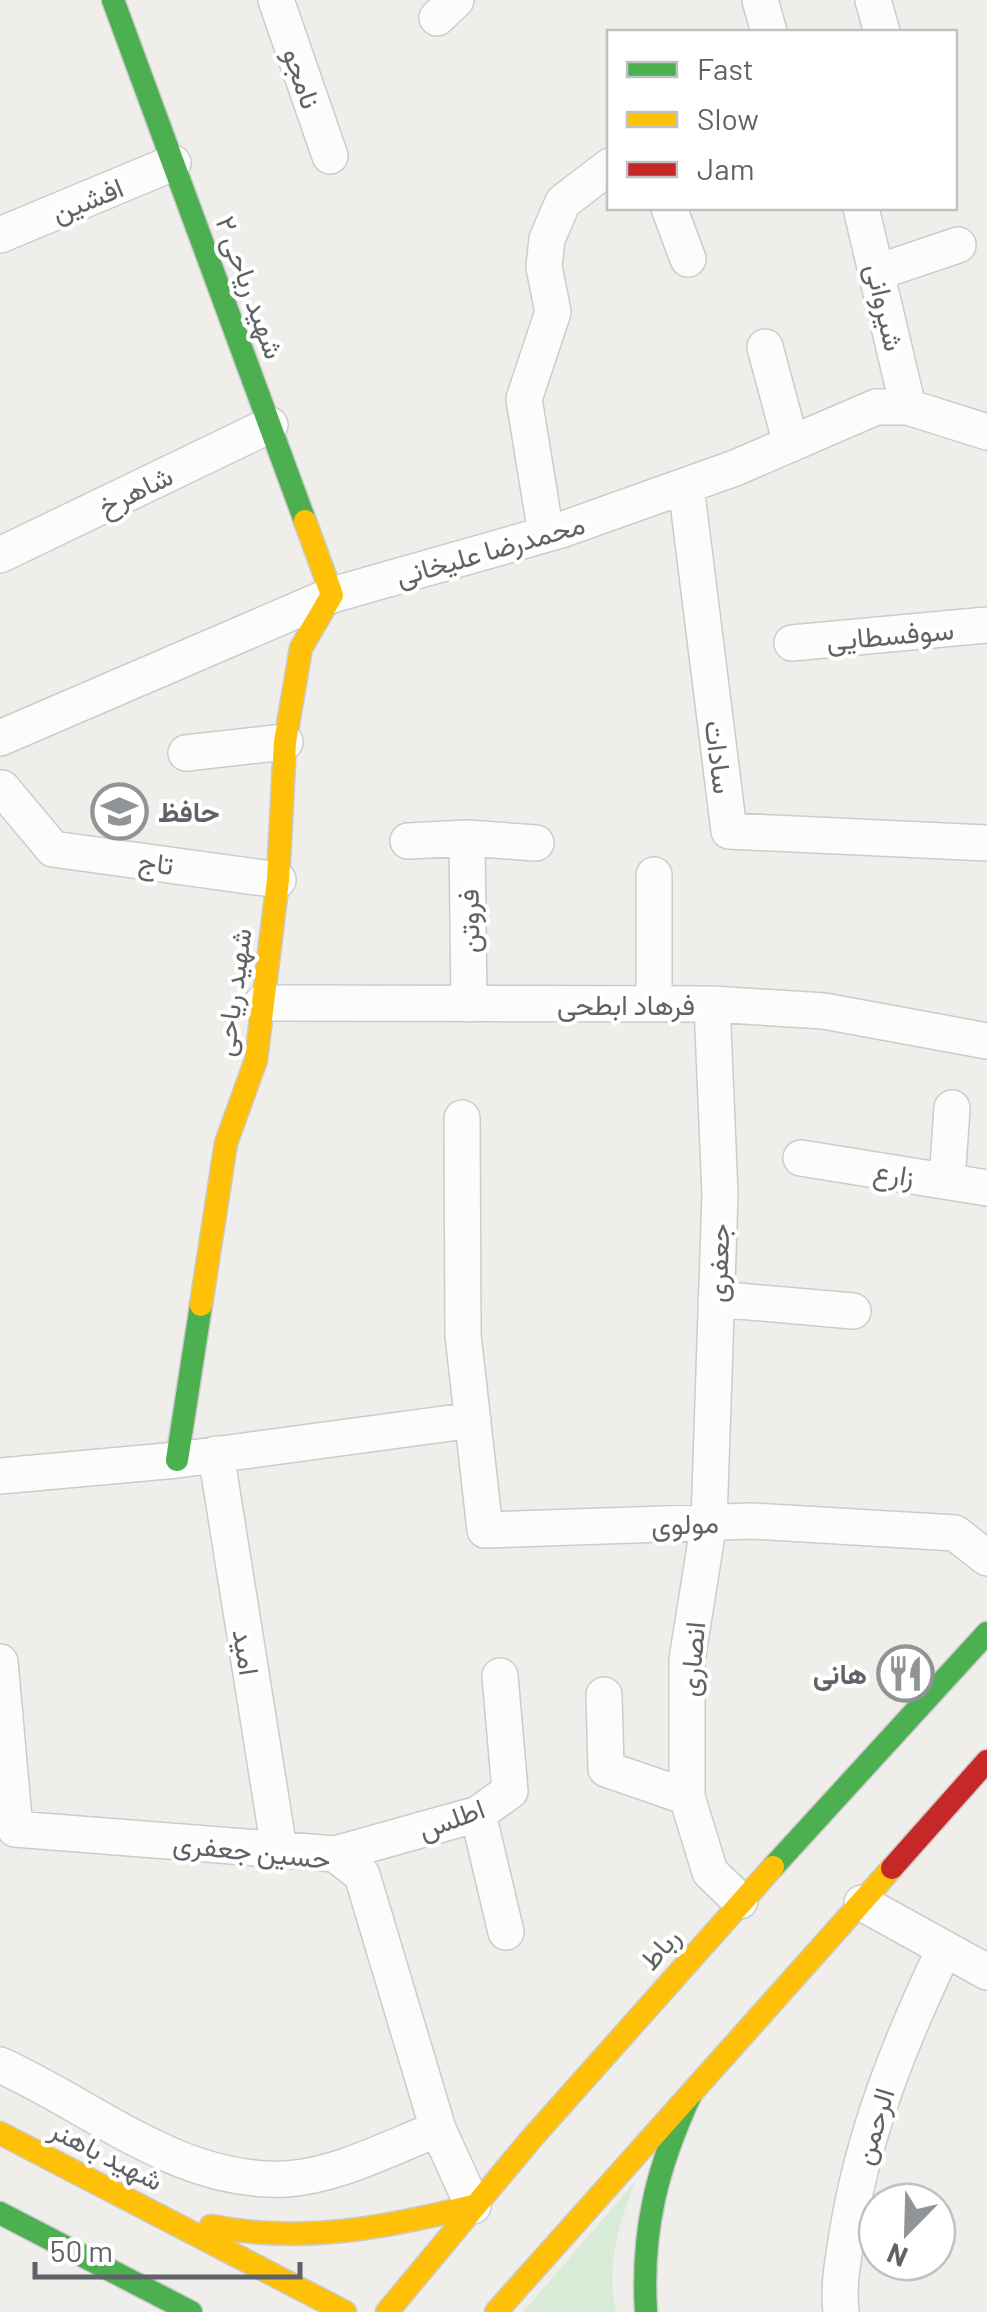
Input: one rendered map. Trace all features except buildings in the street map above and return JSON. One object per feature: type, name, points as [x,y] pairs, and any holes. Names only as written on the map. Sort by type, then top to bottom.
[{"type":"main road","name":"شهید ریاحی ۲","points":[[113,0],[332,594]]},
{"type":"main road","name":"شهید ریاحی","points":[[177,1460],[226,1142],[256,1060],[278,880],[285,742],[301,648],[332,594]]},
{"type":"main road","name":"رباط","points":[[388,2312],[473,2206],[740,1901],[987,1633]]},
{"type":"main road","points":[[496,2312],[987,1760]]},
{"type":"main road","points":[[646,2312],[645,2226],[656,2168],[691,2094]]},
{"type":"main road","name":"شهید باهنر","points":[[0,2133],[345,2312]]},
{"type":"main road","points":[[150,2211],[256,2237],[316,2239],[473,2206]]},
{"type":"main road","points":[[0,2213],[191,2312]]},
{"type":"main road","points":[[73,2251],[106,2297]]},
{"type":"street","name":"نامجو","points":[[276,0],[330,156]]},
{"type":"street","points":[[760,0],[769,30]]},
{"type":"street","points":[[873,0],[881,30]]},
{"type":"street","name":"افشین","points":[[0,235],[173,163]]},
{"type":"street","points":[[546,534],[524,399],[553,312],[544,267],[547,239],[562,202],[607,168]]},
{"type":"street","points":[[670,210],[688,260]]},
{"type":"street","name":"شیروانی","points":[[862,210],[908,407]]},
{"type":"street","points":[[878,272],[958,246]]},
{"type":"street","points":[[764,347],[791,444]]},
{"type":"street","name":"محمدرضا علیخانی","points":[[13,732],[332,594],[546,534],[686,486],[876,407],[908,407],[987,432]]},
{"type":"street","name":"شاهرخ","points":[[0,555],[270,425]]},
{"type":"street","name":"سادات","points":[[686,486],[729,830],[987,843]]},
{"type":"street","name":"سوفسطایی","points":[[792,643],[987,626]]},
{"type":"street","points":[[1,791],[13,732]]},
{"type":"street","points":[[186,753],[285,742]]},
{"type":"street","name":"تاج","points":[[1,791],[53,850],[278,880]]},
{"type":"street","points":[[408,841],[466,838],[536,843]]},
{"type":"street","name":"فروتن","points":[[466,838],[469,1004]]},
{"type":"street","points":[[654,875],[654,1004]]},
{"type":"street","name":"فرهاد ابطحی","points":[[262,1003],[712,1004],[824,1011],[987,1042]]},
{"type":"street","name":"جعفری","points":[[708,1522],[720,1194],[712,1004]]},
{"type":"street","points":[[947,1182],[952,1108]]},
{"type":"street","name":"مولوی","points":[[462,1118],[464,1335],[485,1530],[708,1522],[955,1533],[987,1558]]},
{"type":"street","name":"زارع","points":[[802,1158],[987,1188]]},
{"type":"street","points":[[716,1299],[853,1311]]},
{"type":"street","points":[[0,1476],[177,1460],[473,1420]]},
{"type":"street","name":"امید","points":[[216,1454],[279,1850]]},
{"type":"street","name":"انصاری","points":[[708,1522],[686,1660],[687,1797],[710,1872],[740,1901]]},
{"type":"street","name":"حسین جعفری","points":[[0,1662],[8,1833],[335,1854],[362,1875],[438,2129],[473,2206]]},
{"type":"street","name":"اطلس","points":[[335,1854],[478,1814],[510,1791],[500,1676]]},
{"type":"street","points":[[604,1696],[606,1769],[687,1797]]},
{"type":"street","points":[[478,1814],[506,1932]]},
{"type":"street","points":[[862,1903],[987,1972]]},
{"type":"street","name":"الرحمن","points":[[841,2312],[838,2293],[855,2184],[895,2054],[944,1950]]},
{"type":"street","points":[[0,2065],[156,2150],[214,2174],[288,2179],[343,2165],[438,2129]]},
{"type":"green space","points":[[635,2182],[615,2246],[612,2278],[616,2312],[523,2312]]},
{"type":"traffic: fast","points":[[113,0],[305,521]]},
{"type":"traffic: fast","points":[[177,1460],[201,1305]]},
{"type":"traffic: fast","points":[[773,1867],[987,1633]]},
{"type":"traffic: fast","points":[[646,2312],[646,2254],[654,2200],[669,2147],[691,2094]]},
{"type":"traffic: fast","points":[[0,2213],[191,2312]]},
{"type":"traffic: slow","points":[[201,1305],[226,1143],[256,1060],[278,880],[285,742],[301,648],[332,595],[305,521]]},
{"type":"traffic: slow","points":[[387,2312],[532,2138],[773,1867]]},
{"type":"traffic: slow","points":[[496,2312],[892,1868]]},
{"type":"traffic: slow","points":[[0,2133],[345,2312]]},
{"type":"traffic: slow","points":[[211,2226],[278,2234],[343,2231],[473,2206]]},
{"type":"traffic: jam","points":[[892,1868],[987,1761]]},
{"type":"place","name":"حافظ","points":[[119,811]]},
{"type":"place","name":"هانی","points":[[906,1673]]}]
